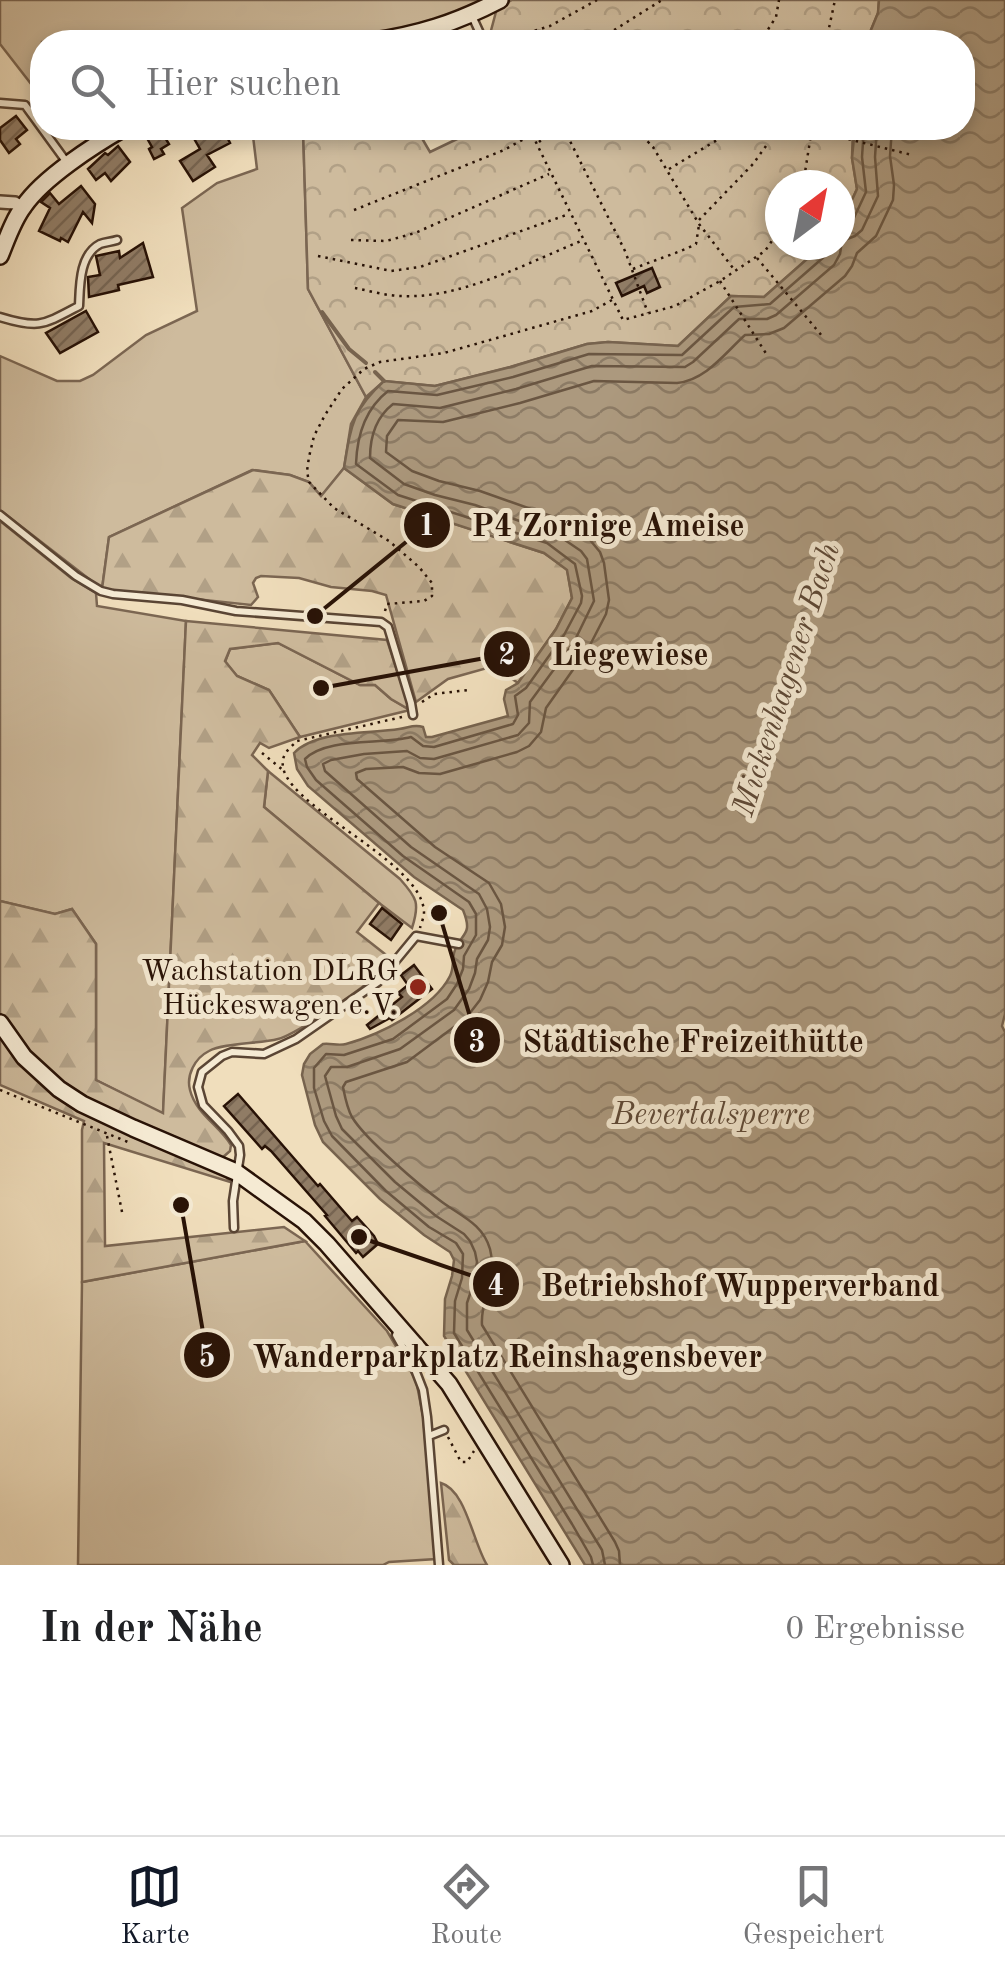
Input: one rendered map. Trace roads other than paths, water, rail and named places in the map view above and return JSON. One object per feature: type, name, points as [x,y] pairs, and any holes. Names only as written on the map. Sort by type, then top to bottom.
[{"type":"street","points":[[432,30],[500,0]]},
{"type":"street","points":[[0,256],[22,207],[34,193],[107,140]]},
{"type":"street","points":[[0,202],[22,207]]},
{"type":"street","points":[[0,1023],[41,1074],[82,1104],[236,1172],[304,1220],[400,1326],[459,1399],[562,1565]]},
{"type":"lane","points":[[471,15],[478,30]]},
{"type":"lane","points":[[0,103],[25,105],[30,112]]},
{"type":"lane","points":[[50,140],[69,166]]},
{"type":"lane","points":[[0,316],[29,326],[39,325],[79,306],[81,272],[88,258],[98,245],[117,240]]},
{"type":"lane","points":[[0,515],[76,576],[113,594],[182,600],[236,611],[381,622],[388,627],[412,712]]},
{"type":"lane","points":[[234,1228],[233,1201],[240,1154],[228,1131],[208,1114],[199,1097],[199,1080],[207,1066],[232,1052],[264,1054],[296,1039],[378,982],[416,936],[459,944]]},
{"type":"lane","points":[[400,1326],[396,1335],[423,1390],[439,1565]]},
{"type":"lane","points":[[429,1436],[444,1430]]},
{"type":"water","name":"Bevertalsperre","points":[[879,0],[1005,0],[1005,1565],[585,1565],[444,1336],[445,1299],[454,1260],[450,1252],[380,1199],[323,1142],[302,1075],[310,1054],[323,1044],[346,1044],[374,1034],[432,999],[450,976],[454,953],[467,930],[463,910],[414,877],[308,786],[297,769],[294,753],[315,740],[344,734],[416,726],[423,727],[426,737],[432,737],[508,716],[506,690],[518,683],[556,629],[572,598],[567,570],[544,553],[393,504],[344,468],[349,441],[359,410],[384,381],[435,386],[587,344],[678,346],[731,296],[764,297],[806,260],[855,260],[854,140],[975,140],[975,30],[871,30]]},
{"type":"waterway","points":[[322,312],[349,349],[366,363]]},
{"type":"waterway","points":[[375,372],[384,381]]},
{"type":"place","name":"P4 Zornige Ameise","points":[[315,616]]},
{"type":"place","name":"Liegewiese","points":[[321,688]]},
{"type":"place","name":"Städtische Freizeithütte","points":[[439,913]]},
{"type":"place","name":"Wachstation DLRG Hückeswagen e.V.","points":[[418,987]]},
{"type":"place","name":"Wanderparkplatz Reinshagensbever","points":[[181,1205]]},
{"type":"place","name":"Betriebshof Wupperverband","points":[[359,1237]]},
{"type":"water label","name":"Mickenhagener Bach","points":[[785,679]]}]
